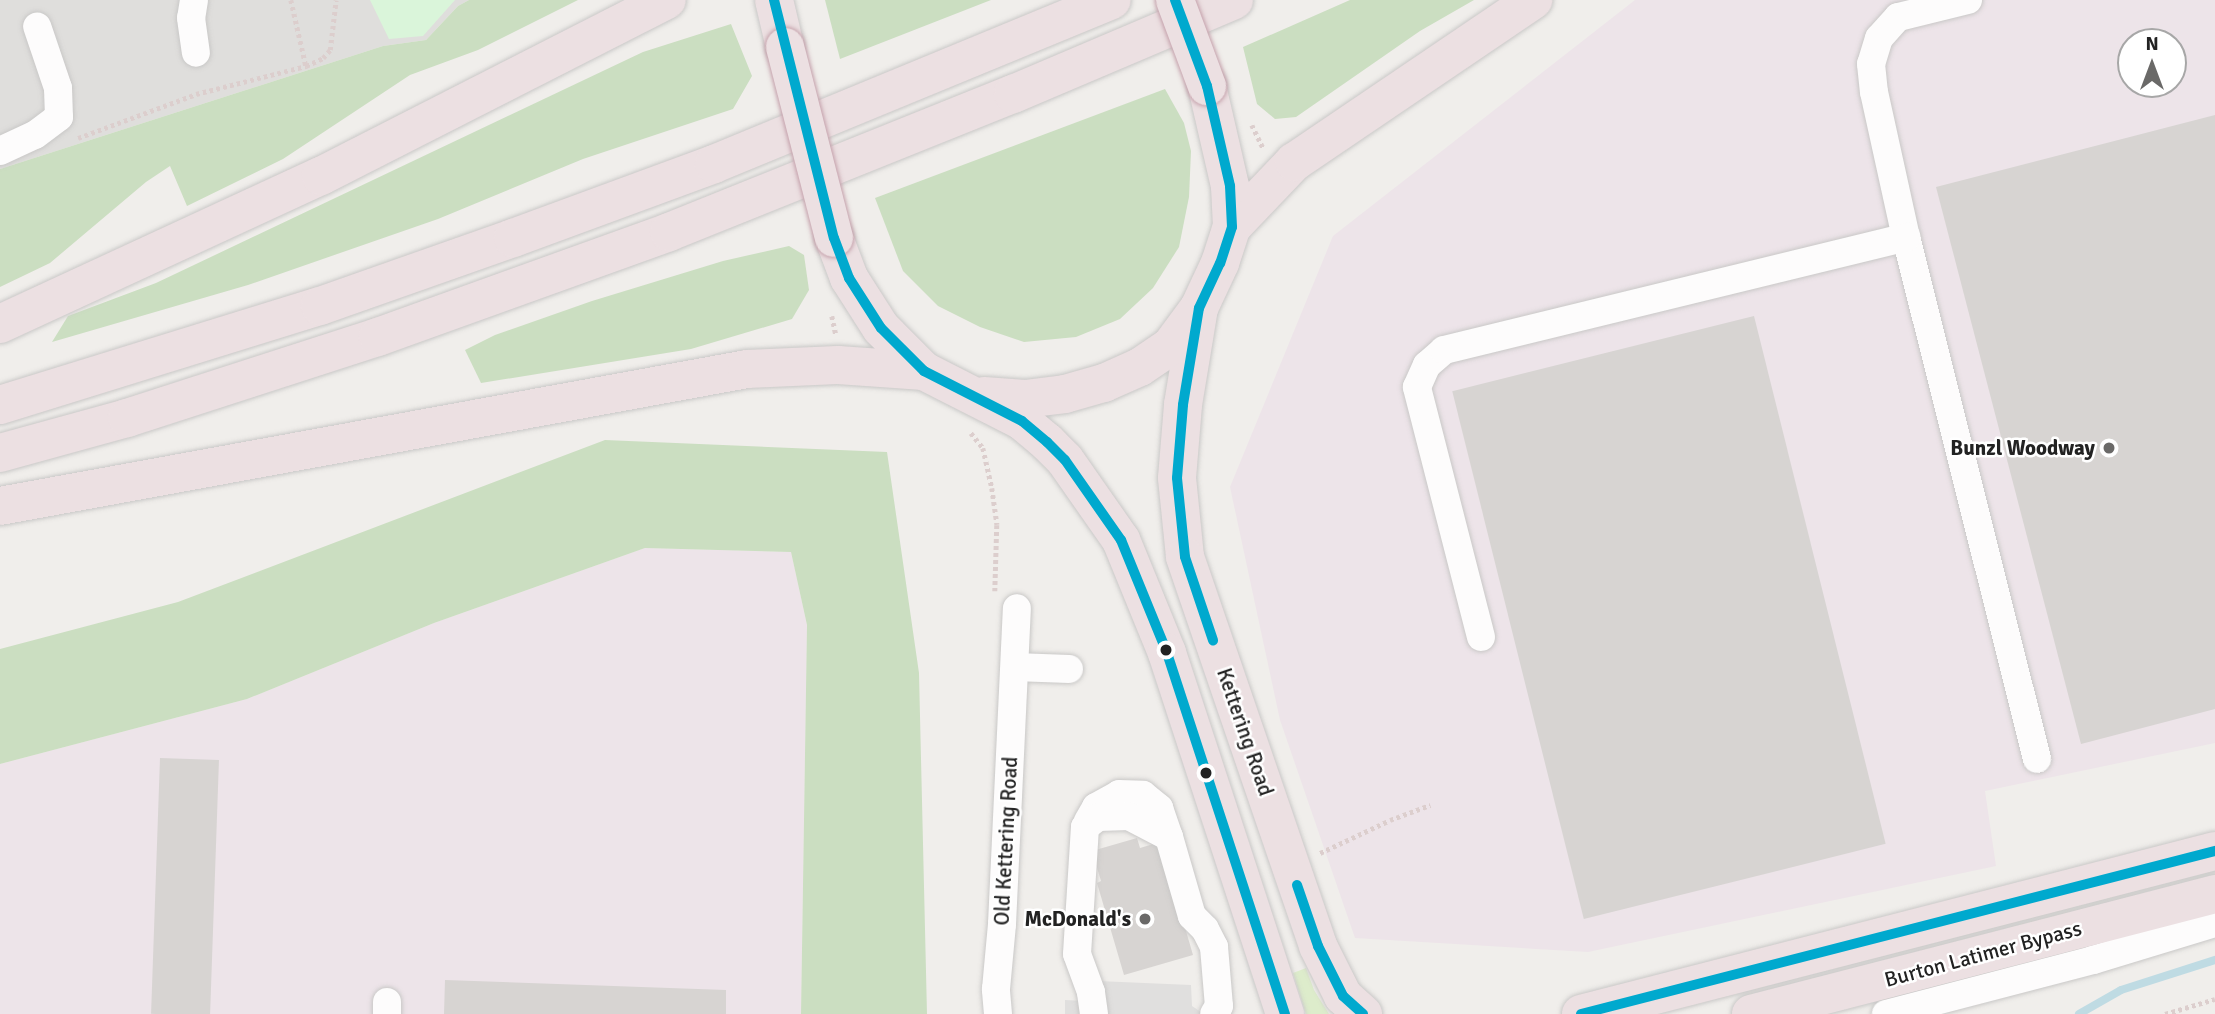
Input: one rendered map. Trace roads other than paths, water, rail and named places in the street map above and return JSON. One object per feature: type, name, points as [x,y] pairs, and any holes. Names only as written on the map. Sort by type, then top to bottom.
[{"type":"highway","points":[[0,324],[321,177],[667,0]]},
{"type":"highway","points":[[774,0],[834,238],[849,278],[881,328],[966,412],[1022,421],[1047,442],[1065,460],[1121,540],[1167,653],[1285,1014]]},
{"type":"highway","points":[[0,405],[307,311],[513,238],[714,164],[1112,0]]},
{"type":"highway","points":[[966,412],[1025,399],[1065,394],[1104,383],[1140,367],[1170,347],[1199,308],[1220,263],[1232,227],[1230,186],[1207,86],[1175,0]]},
{"type":"highway","points":[[0,453],[127,418],[378,337],[644,242],[1013,94],[1234,0]]},
{"type":"highway","points":[[1232,227],[1294,162],[1533,0]]},
{"type":"highway","name":"Kettering Road","points":[[1199,308],[1183,405],[1177,478],[1185,557],[1318,946],[1343,996],[1363,1014]]},
{"type":"highway","points":[[0,506],[747,369],[838,365],[924,371]]},
{"type":"highway","name":"Burton Latimer Bypass","points":[[1581,1014],[2215,851]]},
{"type":"highway","name":"Burton Latimer Bypass","points":[[1751,1014],[2215,894]]},
{"type":"street","points":[[194,0],[191,18],[196,53]]},
{"type":"street","points":[[1968,0],[1898,17],[1878,38],[1871,64],[1874,92],[1906,237],[2037,759]]},
{"type":"street","points":[[0,151],[35,135],[59,117],[58,88],[37,26]]},
{"type":"street","points":[[1481,637],[1417,387],[1426,365],[1444,350],[1906,237]]},
{"type":"street","name":"Old Kettering Road","points":[[998,1014],[996,989],[1002,924],[1014,667],[1006,605]]},
{"type":"street","points":[[1014,667],[1069,669]]},
{"type":"street","points":[[1094,1014],[1091,992],[1077,954],[1085,827],[1096,807],[1119,794],[1143,795],[1159,808],[1192,916],[1205,929],[1214,947],[1219,1006],[1214,1014]]},
{"type":"street","points":[[1886,1014],[2093,960],[2215,923]]},
{"type":"waterway","points":[[2079,1014],[2121,990],[2215,960]]},
{"type":"place","name":"Bunzl Woodway","points":[[2109,448]]},
{"type":"place","name":"McDonald's","points":[[1145,919]]}]
